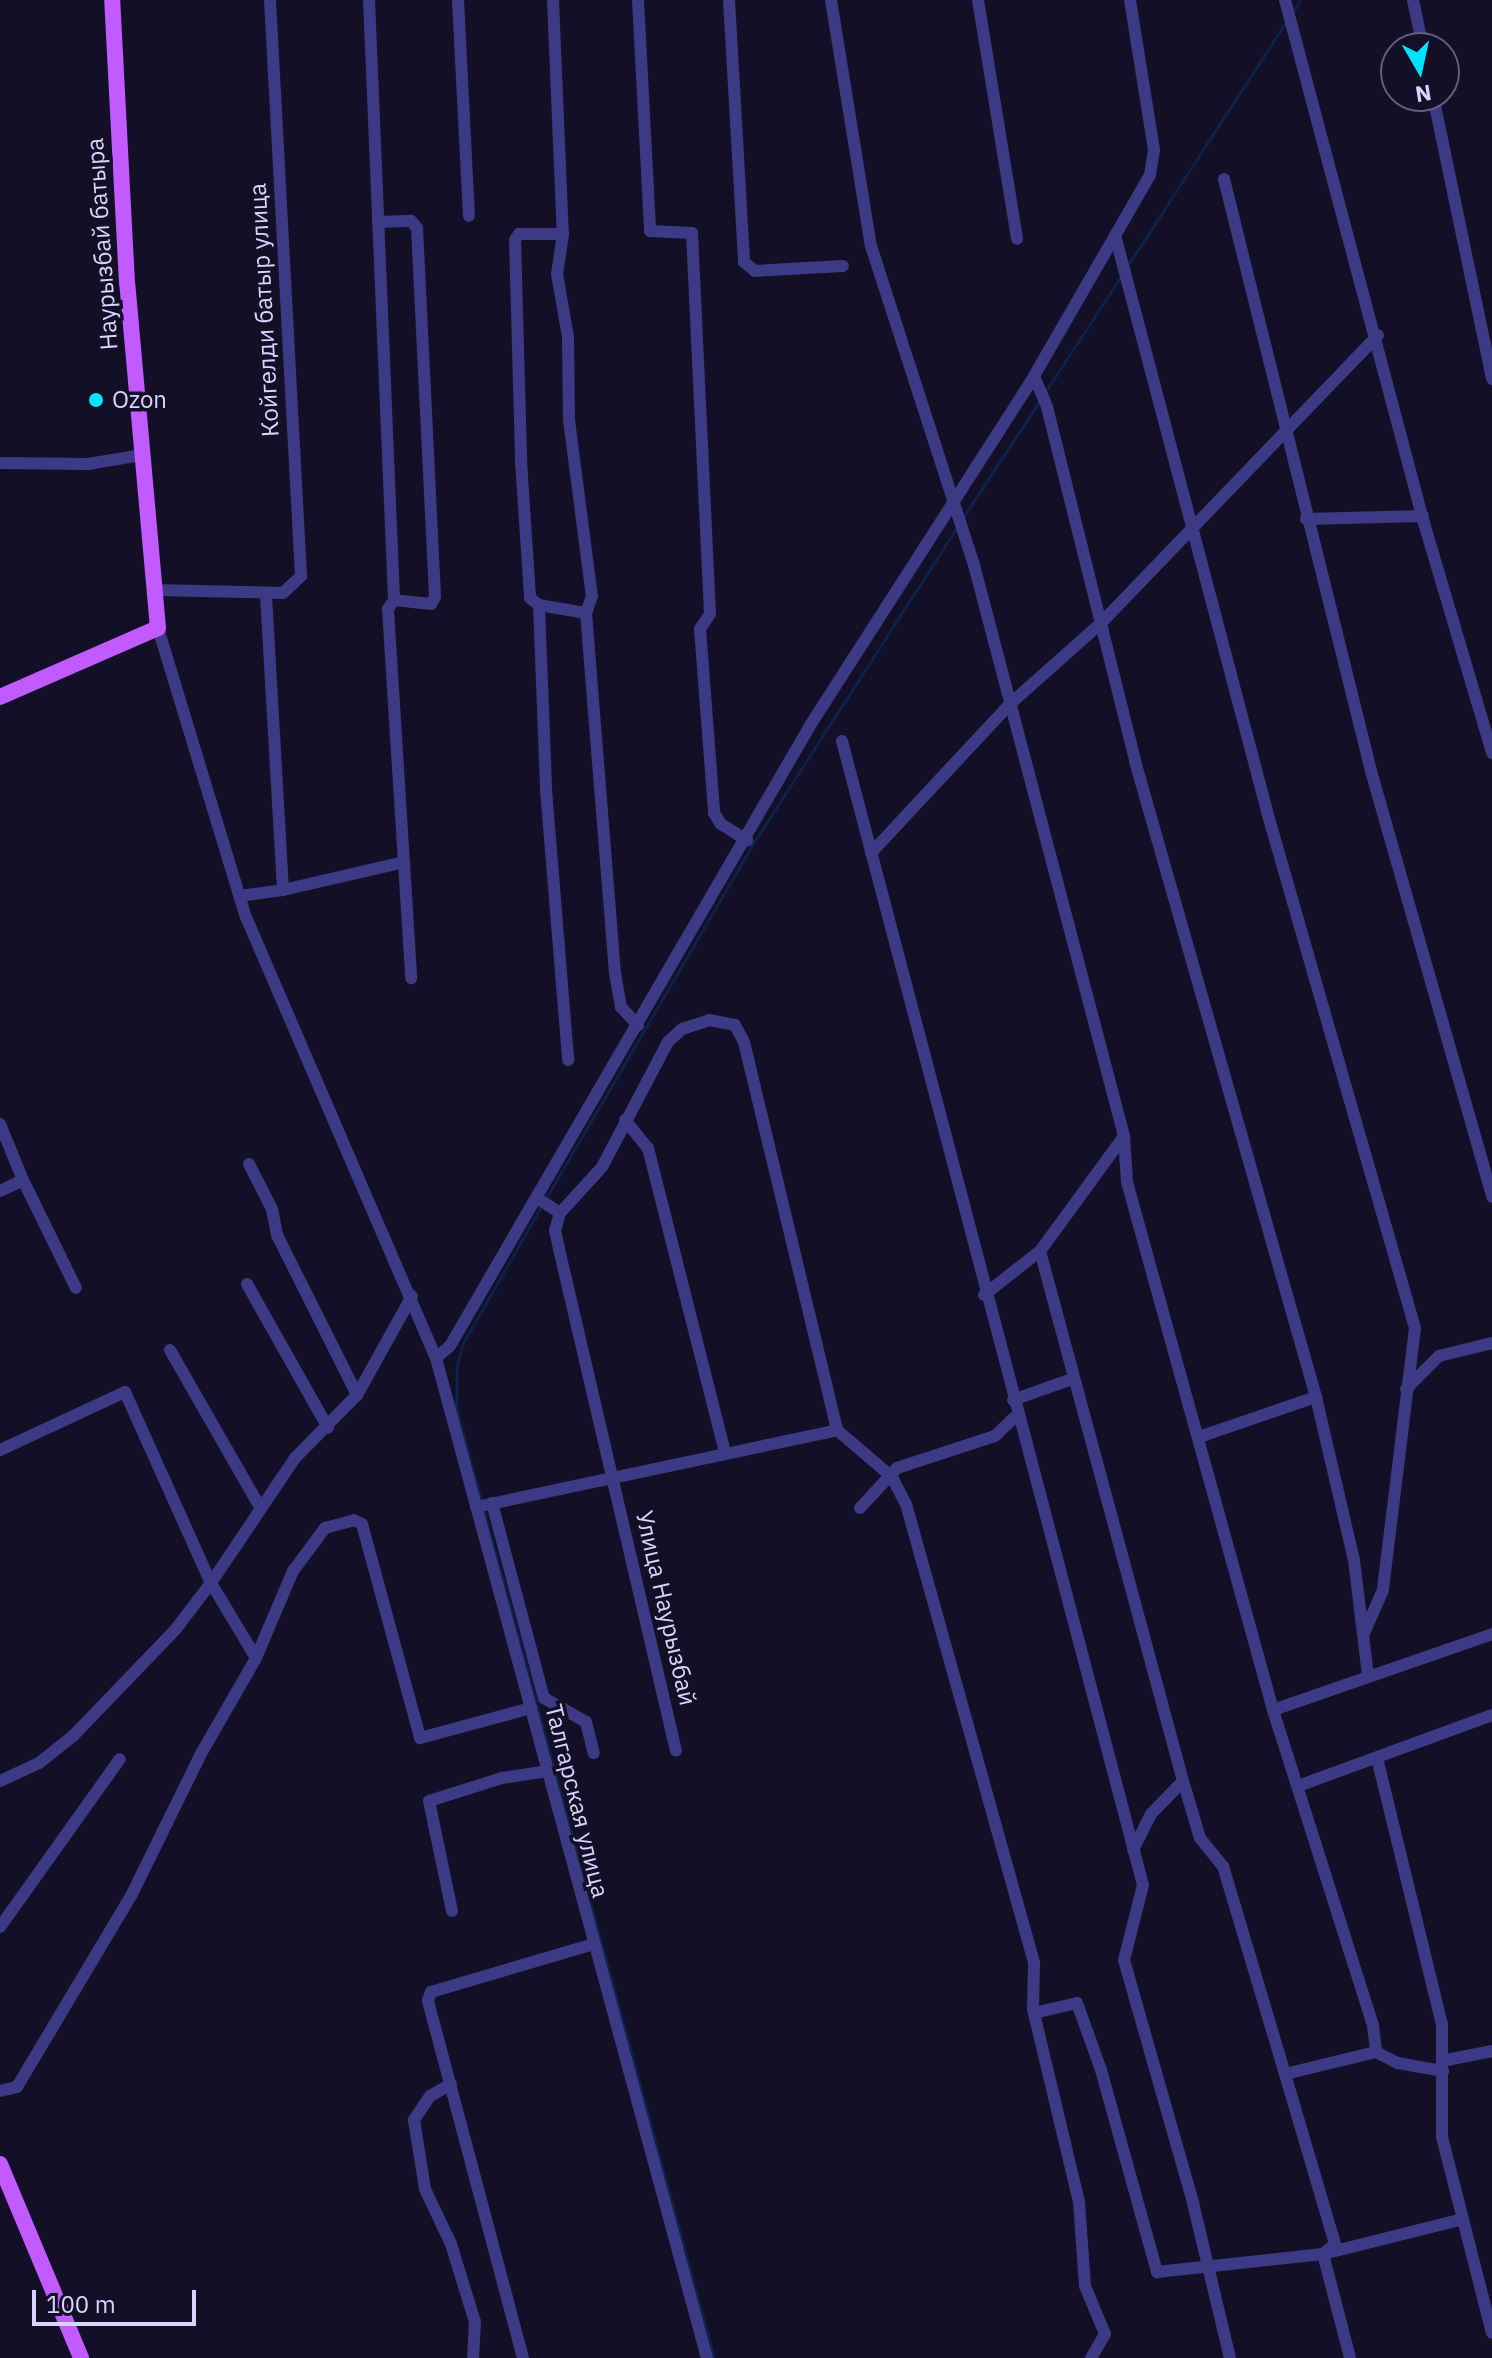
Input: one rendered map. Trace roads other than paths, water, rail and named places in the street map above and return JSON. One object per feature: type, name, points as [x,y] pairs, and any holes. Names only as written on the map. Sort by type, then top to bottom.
[{"type":"main road","name":"Наурызбай батыра","points":[[112,0],[142,455],[158,628]]},
{"type":"main road","points":[[0,697],[158,628]]},
{"type":"main road","points":[[0,2164],[81,2358]]},
{"type":"street","name":"Койгелди батыр улица","points":[[266,592],[283,593],[301,576],[270,0]]},
{"type":"street","points":[[369,0],[394,600],[388,609],[411,978]]},
{"type":"street","points":[[458,0],[469,216]]},
{"type":"street","points":[[553,0],[563,234],[557,274],[568,337],[569,420],[592,596],[586,613],[615,973],[621,1007],[638,1025]]},
{"type":"street","points":[[638,0],[650,231],[692,233],[710,614],[700,629],[714,813],[721,824],[747,840]]},
{"type":"street","points":[[729,0],[744,262],[755,271],[843,266]]},
{"type":"street","points":[[831,0],[871,246],[956,502],[1124,1136],[1127,1182],[1273,1710],[1373,2026],[1376,2052]]},
{"type":"street","points":[[978,0],[1017,239]]},
{"type":"street","points":[[436,1358],[450,1346],[541,1201],[811,724],[1034,376],[1150,175],[1154,150],[1130,0]]},
{"type":"street","points":[[1413,0],[1420,32]]},
{"type":"street","points":[[1289,9],[1378,335],[1423,516],[1492,753]]},
{"type":"street","points":[[1436,112],[1492,379]]},
{"type":"street","points":[[1224,179],[1306,519],[1492,1197]]},
{"type":"street","points":[[378,222],[411,221],[417,228],[435,597],[431,604],[394,600]]},
{"type":"street","points":[[563,234],[519,234],[515,240],[530,598],[539,605],[586,613]]},
{"type":"street","points":[[1115,235],[1319,1003],[1415,1328],[1404,1391],[1383,1590],[1364,1633]]},
{"type":"street","points":[[871,853],[1010,704],[1102,622],[1378,335]]},
{"type":"street","points":[[1034,376],[1102,622],[1135,761],[1316,1397],[1354,1560],[1368,1676]]},
{"type":"street","points":[[0,463],[88,464],[142,455]]},
{"type":"street","points":[[1306,519],[1423,516]]},
{"type":"street","points":[[154,590],[266,592],[283,890]]},
{"type":"street","points":[[539,605],[546,790],[568,1060]]},
{"type":"street","name":"Талгарская улица","points":[[158,628],[240,896],[314,1082],[412,1296],[436,1358],[483,1505],[591,1945],[707,2358]]},
{"type":"street","points":[[842,741],[984,1295],[1143,1885],[1124,1960],[1230,2358]]},
{"type":"street","points":[[240,896],[283,890],[404,862]]},
{"type":"street","points":[[541,1201],[560,1213],[602,1167],[668,1042],[682,1029],[719,1019],[735,1025],[744,1042],[837,1430],[892,1477],[906,1504],[1034,1963],[1034,2013],[1079,2202],[1085,2286],[1105,2334],[1091,2358]]},
{"type":"street","points":[[625,1120],[648,1148],[725,1452]]},
{"type":"street","points":[[0,1124],[23,1180],[76,1288]]},
{"type":"street","points":[[984,1295],[1040,1251],[1124,1136]]},
{"type":"street","points":[[249,1164],[272,1209],[277,1235],[357,1395]]},
{"type":"street","points":[[0,1191],[23,1180]]},
{"type":"street","name":"Улица Наурызбай","points":[[560,1213],[555,1230],[676,1751]]},
{"type":"street","points":[[1040,1251],[1072,1379],[1183,1781],[1200,1838],[1223,1866],[1335,2244],[1323,2254]]},
{"type":"street","points":[[247,1284],[328,1428]]},
{"type":"street","points":[[0,1781],[39,1763],[73,1736],[175,1630],[211,1583],[295,1458],[328,1428],[357,1395],[412,1296]]},
{"type":"street","points":[[1404,1391],[1439,1356],[1492,1343]]},
{"type":"street","points":[[170,1350],[261,1509]]},
{"type":"street","points":[[1013,1400],[1072,1379]]},
{"type":"street","points":[[0,1450],[125,1392],[211,1583],[256,1658]]},
{"type":"street","points":[[1199,1437],[1316,1397]]},
{"type":"street","points":[[860,1508],[892,1477],[897,1468],[995,1436],[1017,1415]]},
{"type":"street","points":[[594,1753],[586,1722],[544,1698],[483,1505],[613,1475],[837,1430]]},
{"type":"street","points":[[0,2091],[17,2087],[132,1894],[202,1752],[256,1658],[312,1542],[325,1528],[358,1521],[420,1738],[531,1708]]},
{"type":"street","points":[[1273,1710],[1492,1634]]},
{"type":"street","points":[[1298,1786],[1492,1715]]},
{"type":"street","points":[[1377,1758],[1442,2024],[1442,2137],[1492,2333]]},
{"type":"street","points":[[0,1927],[120,1759]]},
{"type":"street","points":[[452,1911],[429,1801],[502,1778],[548,1771]]},
{"type":"street","points":[[1133,1850],[1151,1814],[1183,1781]]},
{"type":"street","points":[[523,2358],[428,2000],[431,1992],[591,1945]]},
{"type":"street","points":[[1034,2013],[1077,2003],[1157,2272],[1323,2254],[1463,2219]]},
{"type":"street","points":[[1285,2074],[1376,2052],[1442,2066],[1492,2051]]},
{"type":"street","points":[[451,2084],[430,2096],[414,2120],[425,2189],[451,2244],[475,2322],[473,2358]]},
{"type":"street","points":[[1323,2254],[1350,2358]]},
{"type":"waterway","points":[[1292,14],[1300,0]]},
{"type":"waterway","points":[[1128,265],[1285,23]]},
{"type":"waterway","points":[[1045,392],[1122,275]]},
{"type":"waterway","points":[[964,516],[1041,399]]},
{"type":"waterway","points":[[546,1198],[756,839],[958,526]]},
{"type":"waterway","points":[[482,1504],[456,1407],[457,1364],[463,1343],[542,1205]]},
{"type":"waterway","points":[[484,1511],[714,2358]]},
{"type":"place","name":"Ozon","points":[[96,400]]}]
